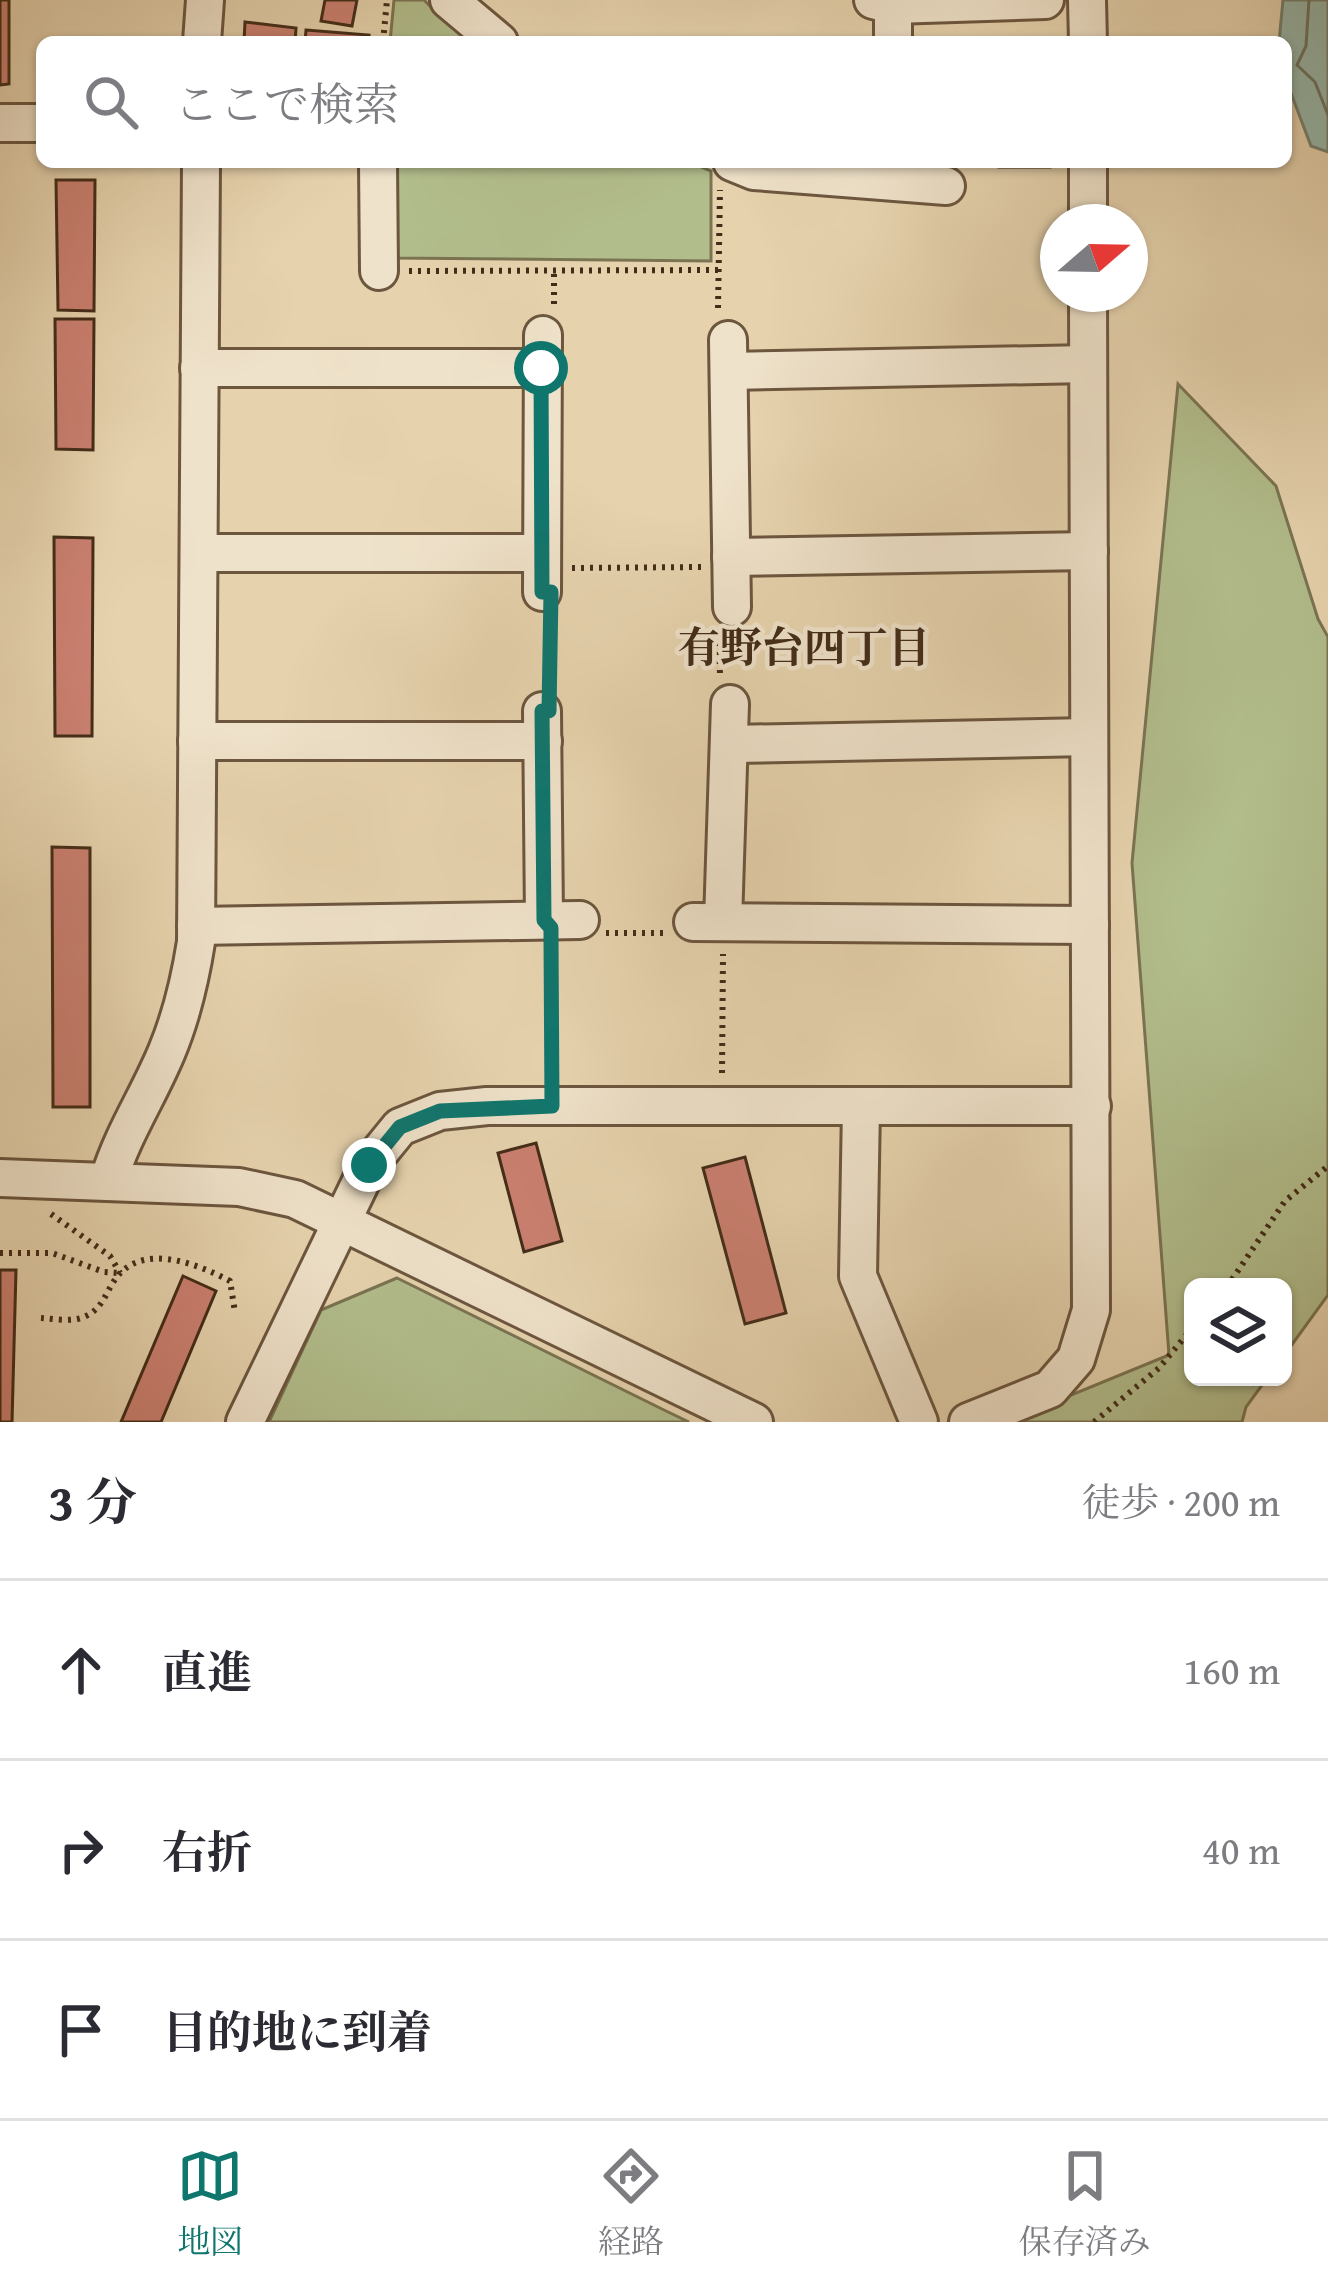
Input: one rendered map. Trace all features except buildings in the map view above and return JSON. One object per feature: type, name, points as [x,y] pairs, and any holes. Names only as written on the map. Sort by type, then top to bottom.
[{"type":"street","points":[[202,36],[205,0]]},
{"type":"street","points":[[449,0],[492,36]]},
{"type":"street","points":[[892,36],[886,2],[1046,0]]},
{"type":"street","points":[[1088,0],[1088,36]]},
{"type":"street","points":[[0,123],[36,123]]},
{"type":"street","points":[[109,1179],[121,1140],[166,1053],[187,993],[196,926],[201,168]]},
{"type":"street","points":[[378,168],[379,271]]},
{"type":"street","points":[[1088,168],[1088,204]]},
{"type":"street","points":[[726,170],[892,173],[946,186]]},
{"type":"street","points":[[968,1422],[1050,1389],[1076,1359],[1090,1310],[1088,312]]},
{"type":"street","points":[[199,553],[542,571],[542,352],[200,368]]},
{"type":"street","points":[[732,607],[728,355],[1088,364]]},
{"type":"street","points":[[731,562],[1089,551]]},
{"type":"street","points":[[730,704],[732,744],[708,922],[1090,925]]},
{"type":"street","points":[[196,926],[562,920],[542,726],[197,741]]},
{"type":"street","points":[[732,744],[1089,737]]},
{"type":"street","points":[[245,1422],[369,1165],[400,1127],[440,1111],[552,1106],[1092,1106]]},
{"type":"street","points":[[861,1107],[858,1276],[919,1422]]},
{"type":"street","points":[[0,1178],[239,1187],[295,1199],[754,1422]]},
{"type":"path","points":[[384,36],[387,0]]},
{"type":"path","points":[[726,170],[718,270],[719,339],[728,355]]},
{"type":"path","points":[[379,271],[718,270]]},
{"type":"path","points":[[542,726],[549,711],[551,592],[542,571],[731,562]]},
{"type":"path","points":[[730,704],[720,705],[719,608],[732,607]]},
{"type":"path","points":[[552,1106],[551,928],[562,920],[580,934],[692,933],[708,922]]},
{"type":"path","points":[[708,922],[722,1107]]},
{"type":"path","points":[[1232,1278],[1285,1201],[1328,1166]]},
{"type":"path","points":[[43,1208],[110,1256],[121,1273]]},
{"type":"path","points":[[0,1252],[52,1252],[104,1272],[121,1273]]},
{"type":"path","points":[[41,1318],[78,1319],[92,1313],[121,1273],[148,1260],[202,1266],[230,1281],[235,1312]]},
{"type":"path","points":[[1094,1422],[1159,1368],[1184,1338]]},
{"type":"green space","points":[[394,0],[424,0],[467,36],[391,36]]},
{"type":"green space","points":[[389,168],[711,171],[711,261],[390,258]]},
{"type":"green space","points":[[1178,384],[1276,486],[1328,637],[1328,1295],[1292,1345],[1292,1278],[1184,1278],[1184,1386],[1261,1386],[1242,1422],[1005,1422],[1169,1355],[1132,863]]},
{"type":"green space","points":[[397,1278],[689,1422],[269,1422],[321,1310]]},
{"type":"water","points":[[1283,0],[1328,0],[1328,152],[1311,146],[1292,96],[1292,36],[1280,36]]},
{"type":"district","name":"有野台四丁目","points":[[804,646]]},
{"type":"route","points":[[369,1165],[400,1127],[440,1111],[552,1106],[542,711],[549,711],[551,592],[542,592],[541,368]]}]
